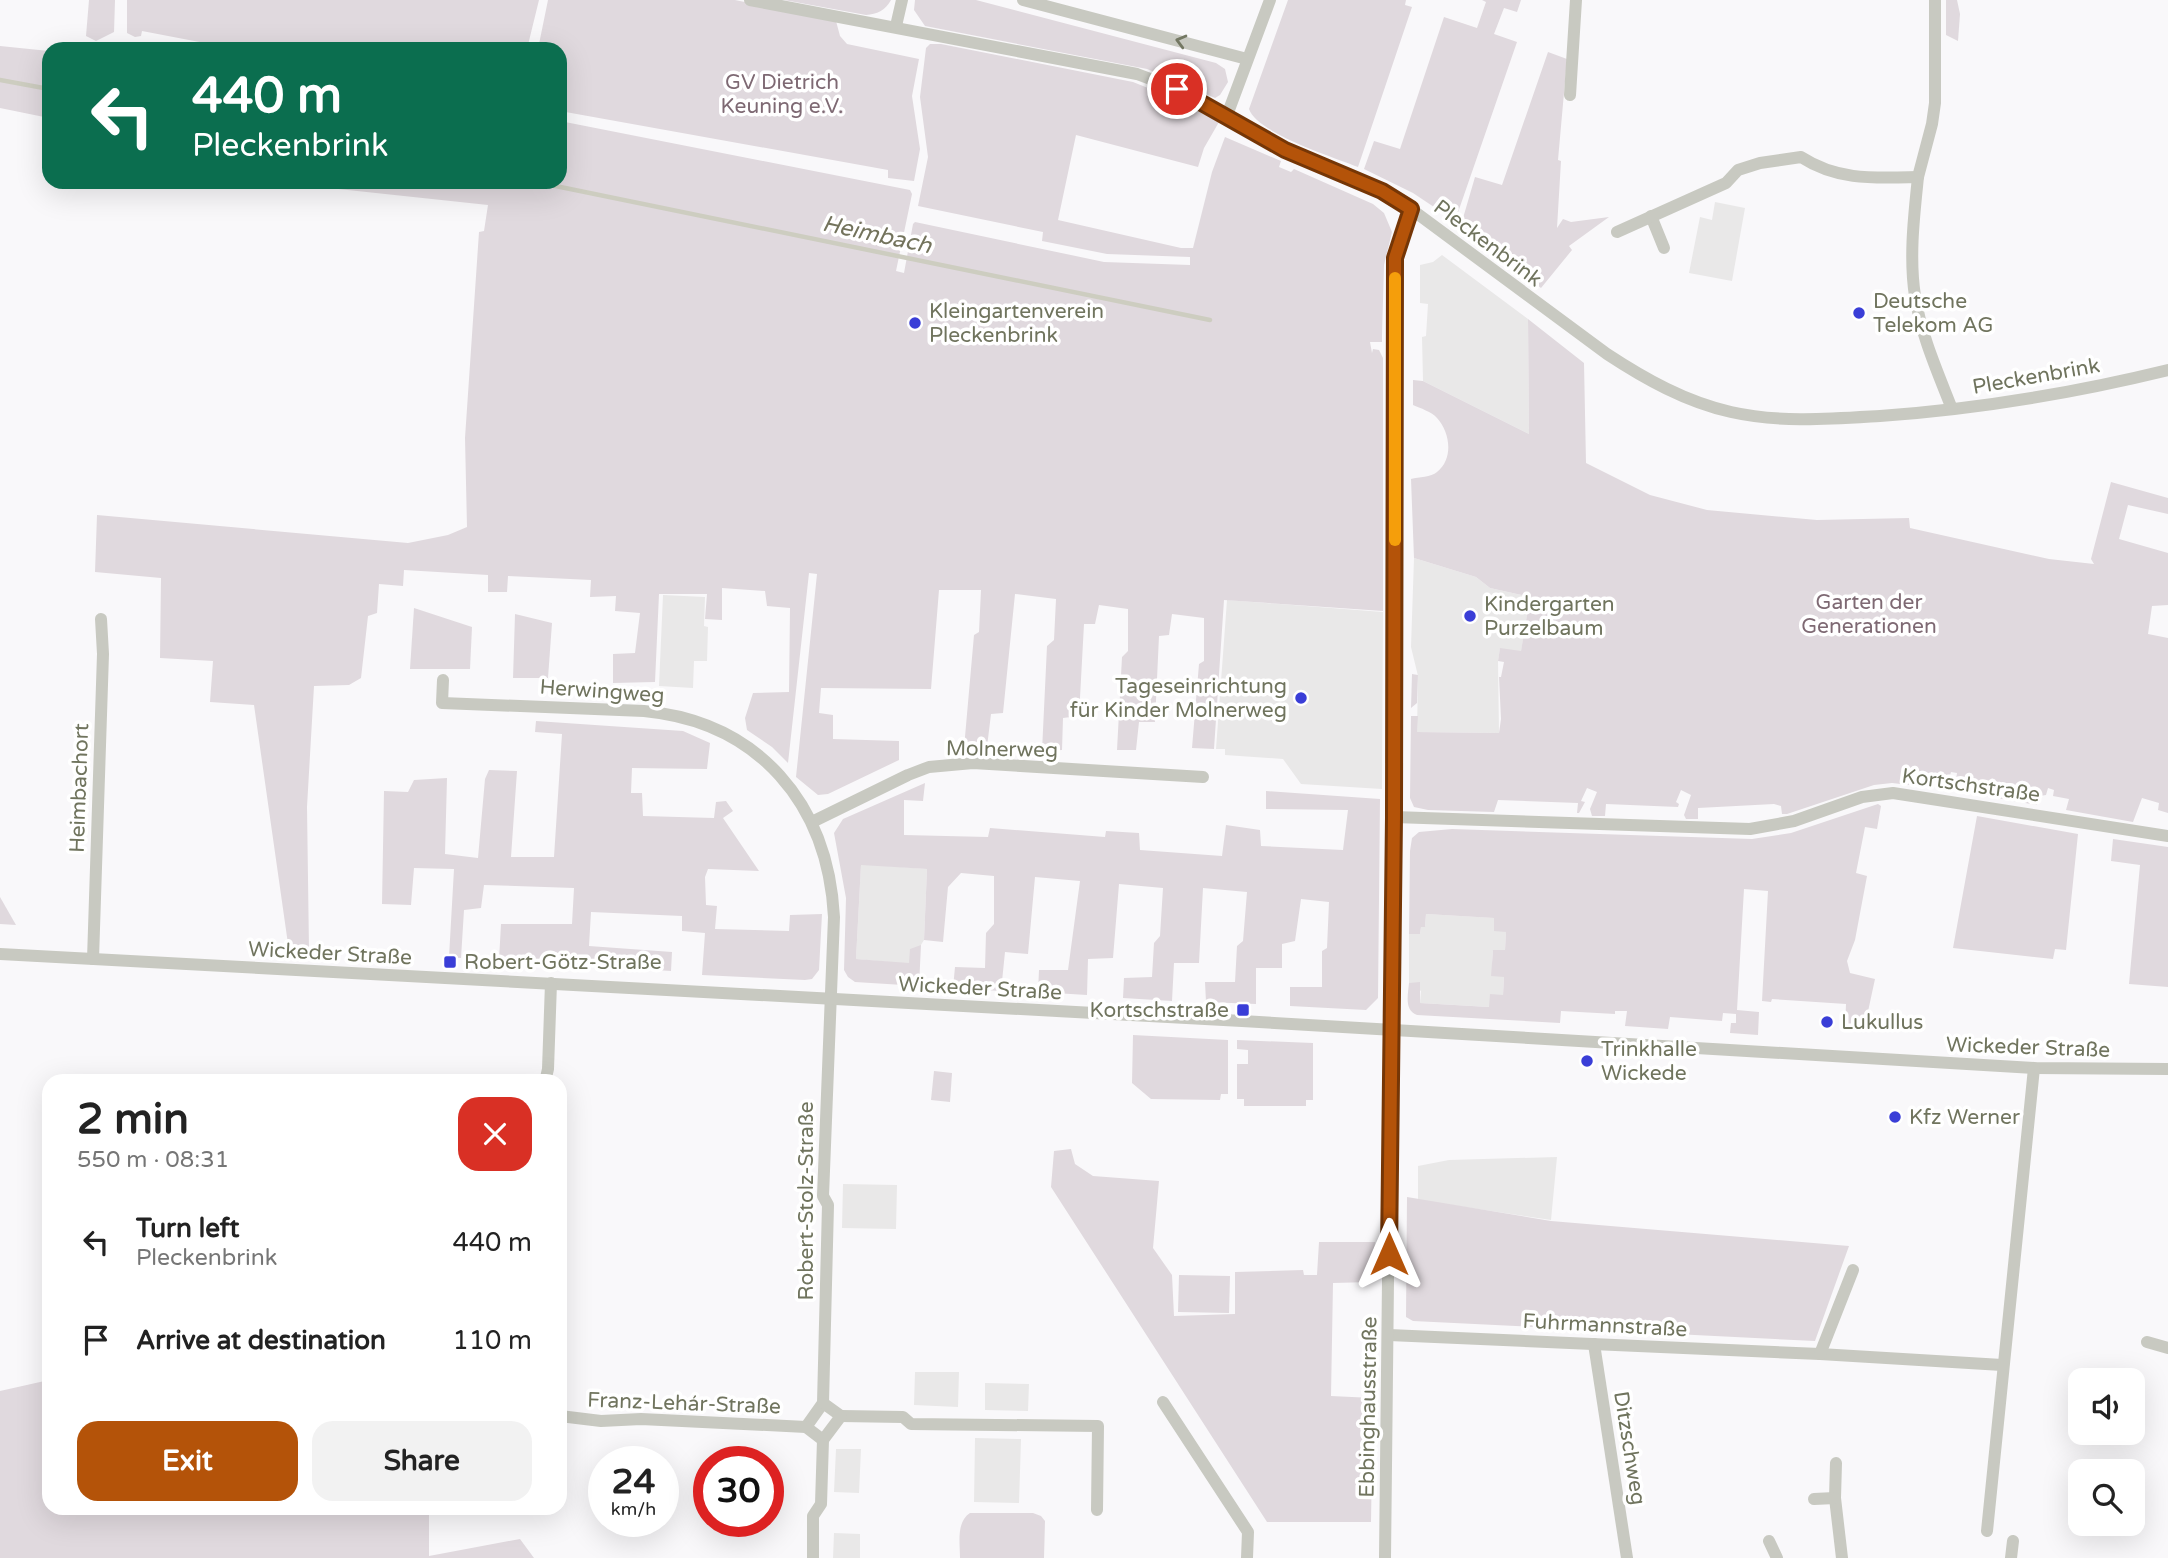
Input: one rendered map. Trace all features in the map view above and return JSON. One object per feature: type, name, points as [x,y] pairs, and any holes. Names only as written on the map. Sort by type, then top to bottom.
[{"type":"street","name":"Pleckenbrink","points":[[750,0],[1137,74],[1177,89],[1301,158],[1382,191],[1411,209],[1606,354],[1634,372],[1706,405],[1777,418],[1821,420],[1952,410],[2126,380],[2168,370]]},
{"type":"street","points":[[896,26],[901,0]]},
{"type":"street","points":[[1023,0],[1247,58]]},
{"type":"street","points":[[1226,118],[1270,0]]},
{"type":"street","points":[[1935,0],[1935,103],[1918,177],[1914,225],[1915,297],[1923,330],[1952,410]]},
{"type":"street","points":[[1570,94],[1573,1]]},
{"type":"street","points":[[1617,232],[1726,183],[1738,170],[1773,160],[1801,157],[1818,168],[1865,178],[1918,177]]},
{"type":"street","name":"Ebbinghausstraße","points":[[1385,1558],[1394,817],[1395,258],[1411,209]]},
{"type":"street","points":[[1651,216],[1664,248]]},
{"type":"street","name":"Heimbachort","points":[[93,959],[103,654],[101,619]]},
{"type":"street","name":"Herwingweg","points":[[443,680],[442,703],[644,711],[673,715],[708,726],[734,739],[762,759],[795,794],[812,822],[821,845],[832,886],[834,917],[830,999]]},
{"type":"street","name":"Molnerweg","points":[[812,822],[908,775],[945,765],[973,763],[1203,777]]},
{"type":"street","name":"Kortschstraße","points":[[1394,817],[1750,829],[1794,821],[1862,797],[1893,793],[2168,836]]},
{"type":"street","name":"Wickeder Straße","points":[[0,954],[2034,1068],[2168,1069]]},
{"type":"street","points":[[547,1074],[551,983]]},
{"type":"street","name":"Robert-Stolz-Straße","points":[[823,1403],[828,1205],[823,1196],[830,999]]},
{"type":"street","points":[[1987,1531],[2034,1068]]},
{"type":"street","points":[[1820,1354],[1853,1270]]},
{"type":"street","name":"Fuhrmannstraße","points":[[1389,1335],[2003,1365]]},
{"type":"street","points":[[2147,1342],[2168,1348]]},
{"type":"street","name":"Ditzschweg","points":[[1594,1344],[1627,1558]]},
{"type":"street","points":[[1163,1402],[1248,1532],[1247,1558]]},
{"type":"street","points":[[823,1440],[806,1427],[823,1403],[841,1416],[903,1417],[911,1424],[1098,1426],[1097,1510]]},
{"type":"street","points":[[813,1558],[813,1516],[821,1504],[823,1440],[841,1416]]},
{"type":"street","name":"Franz-Lehár-Straße","points":[[567,1417],[601,1421],[641,1419],[806,1427]]},
{"type":"street","points":[[1836,1463],[1835,1498],[1842,1558]]},
{"type":"street","points":[[1814,1499],[1835,1498]]},
{"type":"street","points":[[1769,1541],[1777,1558]]},
{"type":"street","points":[[2011,1558],[2013,1541]]},
{"type":"shaded area","points":[[1715,202],[1745,208],[1732,281],[1689,273],[1700,217],[1712,220]]},
{"type":"shaded area","points":[[1442,255],[1528,319],[1529,434],[1423,381],[1422,337],[1426,336],[1428,304],[1420,303],[1420,265],[1433,262]]},
{"type":"shaded area","points":[[1414,558],[1476,577],[1490,588],[1530,597],[1521,652],[1500,649],[1499,733],[1417,732],[1418,676],[1411,647]]},
{"type":"shaded area","points":[[663,595],[705,597],[707,661],[694,661],[693,688],[659,686]]},
{"type":"shaded area","name":"Tageseinrichtung für Kinder Molnerweg","points":[[1227,600],[1383,612],[1382,789],[1301,784],[1283,759],[1225,755],[1225,749],[1216,749]]},
{"type":"shaded area","points":[[861,864],[927,869],[924,940],[909,964],[856,959]]},
{"type":"shaded area","points":[[1426,914],[1495,918],[1506,932],[1505,950],[1493,950],[1492,963],[1492,976],[1504,976],[1503,995],[1490,1007],[1420,1003],[1421,991],[1409,983],[1409,934],[1420,934],[1421,927],[1425,927]]},
{"type":"shaded area","points":[[1557,1157],[1551,1220],[1418,1200],[1418,1166],[1449,1160]]},
{"type":"shaded area","points":[[843,1184],[897,1185],[896,1229],[842,1228]]},
{"type":"shaded area","points":[[915,1372],[959,1372],[958,1407],[914,1405]]},
{"type":"shaded area","points":[[985,1383],[1029,1384],[1028,1411],[985,1410]]},
{"type":"shaded area","points":[[975,1438],[1021,1439],[1019,1503],[974,1502]]},
{"type":"shaded area","points":[[836,1449],[861,1449],[859,1493],[834,1492]]},
{"type":"shaded area","points":[[834,1533],[860,1534],[860,1558],[833,1558]]},
{"type":"green space","points":[[89,0],[115,0],[114,32],[96,41],[86,36]]},
{"type":"green space","points":[[127,0],[539,0],[529,42],[199,42],[142,31],[141,36],[135,37],[127,33]]},
{"type":"green space","name":"GV Dietrich Keuning e.V.","points":[[548,0],[735,0],[836,21],[840,36],[847,44],[919,59],[912,96],[920,149],[914,181],[888,178],[888,170],[567,112],[567,42],[539,42]]},
{"type":"green space","points":[[784,0],[891,0],[880,11],[866,15]]},
{"type":"green space","points":[[915,0],[976,0],[1216,63],[1225,69],[1228,82],[1215,98],[1147,69],[925,26],[914,10]]},
{"type":"green space","points":[[1288,0],[1406,0],[1405,5],[1412,7],[1358,167],[1280,135],[1255,118],[1249,109]]},
{"type":"green space","points":[[1482,0],[1521,0],[1517,12],[1504,8],[1494,34],[1517,42],[1455,221],[1413,193],[1364,169],[1374,141],[1400,149],[1444,17],[1477,28],[1486,2]]},
{"type":"green space","points":[[1946,0],[1957,0],[1960,14],[1958,41],[1946,35]]},
{"type":"green space","points":[[930,44],[941,44],[1133,82],[1219,122],[1204,148],[1198,167],[1076,135],[1058,220],[1181,248],[1193,248],[1212,172],[1225,137],[1281,161],[1279,167],[1291,172],[1294,169],[1373,204],[1384,213],[1392,232],[1384,265],[1382,342],[1370,342],[1372,353],[1373,349],[1379,350],[1383,358],[1383,611],[1224,600],[1214,749],[1192,748],[1199,664],[1204,661],[1204,618],[1172,614],[1169,635],[1159,636],[1155,722],[1139,722],[1136,750],[1117,750],[1122,657],[1128,651],[1128,609],[1099,605],[1095,624],[1084,624],[1079,716],[1063,718],[1062,750],[1042,751],[1047,646],[1054,640],[1056,599],[1015,594],[1003,713],[991,714],[987,747],[964,748],[974,635],[979,632],[981,590],[939,590],[931,689],[821,688],[819,713],[833,715],[833,739],[899,741],[899,760],[828,794],[818,795],[796,777],[817,574],[809,573],[788,763],[772,747],[747,730],[745,718],[753,693],[789,692],[790,608],[767,606],[765,591],[722,588],[722,620],[705,619],[707,594],[659,594],[655,682],[613,683],[613,654],[635,653],[640,613],[615,611],[616,596],[590,597],[591,580],[508,576],[507,592],[488,592],[488,575],[404,570],[403,586],[379,584],[377,613],[368,616],[361,678],[349,685],[314,686],[307,807],[309,950],[289,951],[254,705],[210,702],[213,661],[160,658],[161,578],[95,572],[97,515],[408,543],[448,535],[467,527],[465,438],[479,232],[484,231],[488,205],[338,189],[567,189],[567,122],[910,190],[912,194],[896,271],[904,273],[915,222],[1104,262],[1190,265],[1190,257],[1107,254],[1042,241],[1043,232],[918,206],[928,157],[920,97],[926,48]]},
{"type":"green space","points":[[0,46],[42,50],[42,117],[0,108]]},
{"type":"green space","points":[[1548,52],[1567,59],[1558,160],[1561,161],[1557,228],[1563,219],[1571,222],[1609,217],[1569,246],[1572,250],[1541,288],[1461,225],[1475,177],[1502,185]]},
{"type":"green space","name":"Garten der Generationen","points":[[1528,319],[1584,363],[1586,463],[1650,495],[1707,510],[1817,520],[1909,518],[1910,528],[2049,559],[2094,564],[2091,559],[2111,482],[2168,498],[2168,514],[2128,505],[2119,539],[2168,553],[2168,605],[2152,606],[2148,634],[2168,638],[2168,813],[2158,810],[2159,803],[2142,798],[2133,822],[2066,810],[2069,799],[2053,796],[2054,790],[2048,788],[2046,795],[2040,796],[2037,805],[1968,793],[1969,782],[1956,780],[1957,773],[1951,772],[1949,779],[1930,777],[1927,787],[1892,783],[1874,785],[1787,814],[1782,814],[1781,806],[1774,804],[1698,808],[1698,819],[1686,819],[1684,815],[1691,795],[1681,790],[1676,802],[1678,807],[1606,804],[1605,816],[1592,816],[1590,809],[1597,792],[1587,788],[1581,801],[1585,802],[1579,813],[1578,803],[1498,800],[1494,812],[1428,810],[1414,807],[1410,798],[1411,716],[1418,716],[1417,732],[1499,733],[1499,677],[1504,662],[1498,661],[1500,648],[1521,651],[1530,597],[1490,588],[1476,577],[1414,558],[1411,479],[1437,472],[1446,460],[1448,445],[1445,431],[1437,418],[1413,405],[1413,380],[1423,381],[1529,434]]},
{"type":"green space","points":[[414,608],[472,627],[470,669],[410,669]]},
{"type":"green space","points":[[515,614],[552,623],[548,678],[513,678]]},
{"type":"green space","points":[[1412,674],[1418,675],[1417,703],[1411,708]]},
{"type":"green space","points":[[536,721],[683,731],[710,743],[707,769],[632,768],[631,793],[642,793],[643,816],[714,818],[716,802],[726,801],[733,811],[723,818],[759,871],[708,869],[705,877],[706,905],[717,906],[715,929],[789,931],[790,915],[822,914],[819,970],[812,979],[702,975],[705,933],[682,931],[682,916],[591,912],[589,946],[672,952],[671,971],[499,960],[501,924],[572,924],[574,888],[484,885],[481,908],[464,910],[461,958],[449,957],[454,869],[414,868],[411,905],[382,904],[384,791],[408,792],[414,780],[447,778],[445,854],[478,858],[485,779],[489,770],[517,771],[511,857],[554,857],[562,734],[535,732]]},
{"type":"green space","points":[[925,783],[923,801],[904,800],[904,835],[988,837],[990,828],[1105,837],[1106,831],[1139,833],[1140,850],[1222,856],[1226,825],[1260,830],[1261,846],[1343,850],[1348,810],[1266,809],[1266,791],[1380,799],[1378,998],[1366,1010],[1290,1006],[1290,987],[1322,987],[1322,951],[1327,948],[1329,902],[1301,899],[1295,941],[1282,944],[1282,968],[1256,968],[1256,1004],[1206,1002],[1205,982],[1235,982],[1237,946],[1243,941],[1247,892],[1203,888],[1199,963],[1174,963],[1172,1001],[1123,998],[1124,978],[1152,977],[1154,943],[1160,936],[1163,888],[1119,884],[1113,958],[1088,959],[1087,995],[1038,992],[1039,970],[1068,970],[1080,881],[1035,877],[1028,954],[1005,952],[1001,991],[953,988],[955,967],[985,968],[986,933],[994,924],[994,876],[961,873],[948,887],[943,942],[924,940],[927,869],[861,865],[856,959],[909,963],[910,949],[921,945],[919,986],[855,982],[844,970],[846,898],[834,833],[843,819]]},
{"type":"green space","points":[[1878,804],[1881,806],[1877,829],[1865,827],[1856,873],[1867,876],[1855,940],[1847,961],[1850,973],[1875,979],[1864,1030],[1845,1029],[1846,1004],[1772,999],[1771,1002],[1762,1001],[1768,891],[1744,889],[1737,1010],[1759,1012],[1758,1035],[1730,1033],[1731,1023],[1736,1023],[1736,1014],[1723,1013],[1722,1021],[1670,1017],[1668,1029],[1625,1026],[1627,1011],[1615,1011],[1615,1014],[1561,1011],[1560,1023],[1417,1015],[1408,1006],[1409,983],[1420,982],[1420,1003],[1489,1007],[1490,994],[1503,995],[1504,977],[1491,976],[1493,950],[1505,950],[1506,932],[1494,931],[1494,918],[1426,914],[1425,927],[1421,927],[1420,934],[1409,934],[1410,851],[1412,838],[1419,832],[1452,829],[1752,839],[1791,833]]},
{"type":"green space","points":[[1977,816],[2078,834],[2066,950],[2055,949],[2053,959],[1953,948]]},
{"type":"green space","points":[[2113,839],[2168,847],[2168,987],[2129,984],[2140,865],[2111,861]]},
{"type":"green space","points":[[0,897],[16,925],[0,924]]},
{"type":"green space","points":[[1133,1035],[1228,1040],[1228,1094],[1221,1094],[1220,1100],[1151,1099],[1132,1083]]},
{"type":"green space","points":[[1237,1040],[1313,1043],[1313,1100],[1306,1100],[1306,1106],[1244,1106],[1244,1099],[1237,1099],[1237,1064],[1248,1064],[1248,1050],[1237,1049]]},
{"type":"green space","points":[[934,1071],[952,1073],[950,1102],[931,1100]]},
{"type":"green space","points":[[1071,1149],[1075,1164],[1093,1176],[1159,1181],[1153,1248],[1172,1275],[1174,1316],[1235,1314],[1235,1272],[1303,1270],[1304,1275],[1317,1275],[1319,1242],[1375,1242],[1371,1282],[1333,1283],[1331,1396],[1373,1398],[1371,1522],[1267,1522],[1051,1187],[1054,1151]]},
{"type":"green space","points":[[1407,1197],[1551,1221],[1849,1246],[1815,1341],[1413,1321],[1406,1317]]},
{"type":"green space","points":[[1179,1275],[1230,1276],[1229,1313],[1178,1312]]},
{"type":"green space","points":[[42,1382],[42,1515],[429,1515],[429,1556],[520,1539],[534,1558],[0,1558],[0,1391]]},
{"type":"green space","points":[[970,1513],[1033,1513],[1041,1516],[1045,1521],[1044,1558],[960,1558],[961,1527]]},
{"type":"waterway","name":"Heimbach","points":[[0,80],[42,88]]},
{"type":"waterway","name":"Heimbach","points":[[567,188],[1210,320]]},
{"type":"slow traffic","points":[[1395,278],[1395,540]]},
{"type":"place","name":"Deutsche Telekom AG","points":[[1859,313]]},
{"type":"place","name":"Kleingartenverein Pleckenbrink","points":[[915,323]]},
{"type":"place","name":"Kindergarten Purzelbaum","points":[[1470,616]]},
{"type":"place","name":"Tageseinrichtung für Kinder Molnerweg","points":[[1301,698]]},
{"type":"place","name":"Robert-Götz-Straße","points":[[450,962]]},
{"type":"place","name":"Kortschstraße","points":[[1243,1010]]},
{"type":"place","name":"Lukullus","points":[[1827,1022]]},
{"type":"place","name":"Trinkhalle Wickede","points":[[1587,1061]]},
{"type":"place","name":"Kfz Werner","points":[[1895,1117]]},
{"type":"route","points":[[1177,89],[1285,150],[1382,191],[1411,209],[1395,258],[1394,817],[1389,1254]]}]
